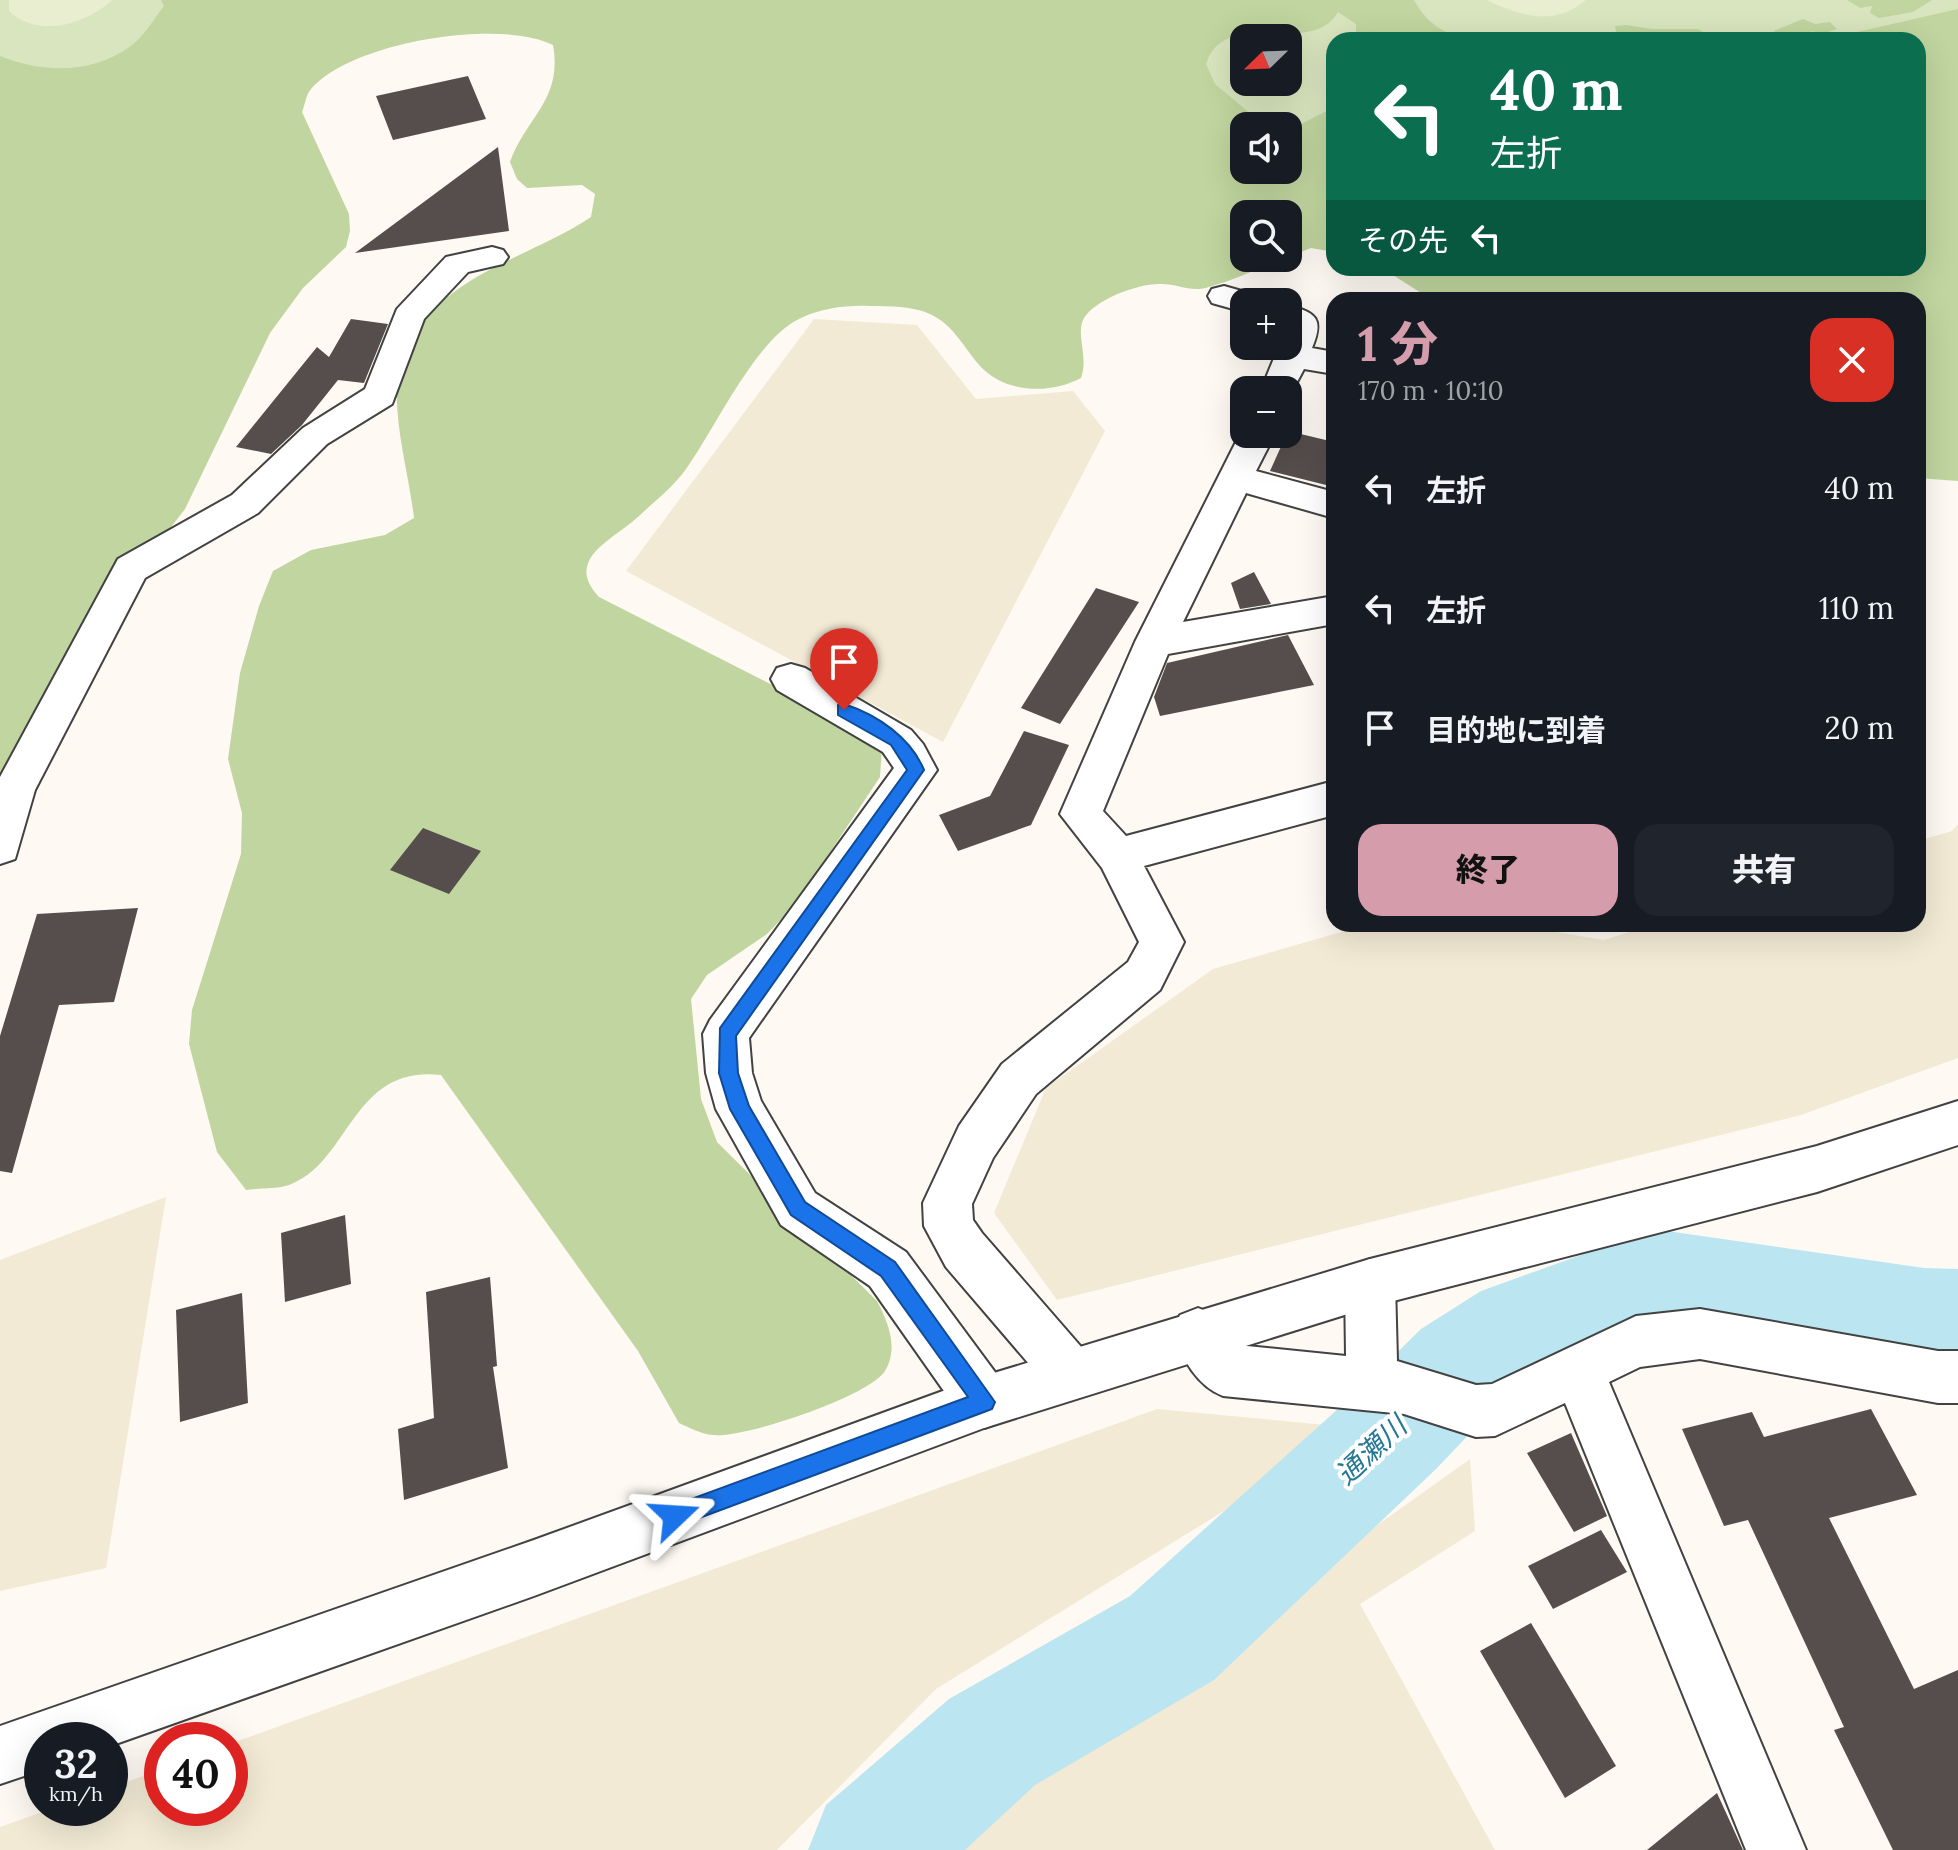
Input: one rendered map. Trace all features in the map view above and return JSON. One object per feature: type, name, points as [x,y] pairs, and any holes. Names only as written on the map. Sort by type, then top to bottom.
[{"type":"street","points":[[0,847],[14,790],[131,569],[245,504],[315,436],[380,396],[409,316],[457,264],[492,257]]},
{"type":"street","points":[[1302,357],[1326,362]]},
{"type":"street","points":[[1071,1374],[964,1250],[949,1226],[947,1203],[976,1142],[1019,1079],[1144,976],[1162,942],[1117,856],[1081,814],[1154,642],[1250,448]]},
{"type":"street","points":[[1235,478],[1326,503]]},
{"type":"street","points":[[1154,642],[1326,611]]},
{"type":"street","points":[[791,679],[897,741],[916,770],[726,1034],[729,1073],[740,1109],[798,1209],[888,1269],[984,1402]]},
{"type":"street","points":[[1117,856],[1326,800]]},
{"type":"street","points":[[94,1722],[534,1568],[984,1402],[1198,1333],[1370,1283],[1817,1169],[1958,1123]]},
{"type":"street","points":[[1370,1283],[1388,1387]]},
{"type":"street","points":[[1198,1333],[1223,1370],[1388,1387],[1476,1411],[1495,1410],[1636,1342],[1700,1334],[1951,1387]]},
{"type":"street","points":[[1578,1371],[1776,1850]]},
{"type":"street","points":[[0,1755],[24,1747]]},
{"type":"shaded area","points":[[814,319],[917,325],[976,399],[1073,391],[1105,431],[943,742],[626,571]]},
{"type":"shaded area","points":[[1958,824],[1958,1058],[1801,1115],[1057,1300],[994,1213],[1046,1088],[1213,969],[1341,932],[1556,932],[1604,940],[1629,932],[1926,932],[1926,839],[1952,831]]},
{"type":"shaded area","points":[[166,1197],[106,1568],[0,1591],[0,1260]]},
{"type":"shaded area","points":[[1157,1409],[1358,1428],[936,1689],[777,1850],[0,1850],[0,1827],[24,1818],[24,1826],[128,1826],[128,1781],[144,1776],[144,1826],[248,1826],[248,1737]]},
{"type":"shaded area","points":[[1470,1459],[1475,1531],[1360,1604],[1495,1850],[932,1850],[954,1827]]},
{"type":"green space","points":[[0,0],[436,0],[0,131]]},
{"type":"green space","points":[[9,0],[112,0],[89,16],[48,26],[21,20],[9,11]]},
{"type":"green space","points":[[161,0],[1414,0],[1425,16],[1447,32],[1356,32],[1356,24],[1338,12],[1326,25],[1309,32],[1302,32],[1302,24],[1230,24],[1230,38],[1216,46],[1206,64],[1215,84],[1248,112],[1230,112],[1230,184],[1302,184],[1302,124],[1326,111],[1326,251],[1311,248],[1302,252],[1302,200],[1230,200],[1230,272],[1250,272],[1203,289],[1152,284],[1108,299],[1084,318],[1081,378],[1043,389],[1015,386],[991,375],[946,324],[923,311],[893,306],[852,306],[807,315],[767,345],[676,481],[639,516],[605,542],[589,561],[586,572],[589,584],[599,597],[786,692],[882,747],[880,777],[795,905],[767,934],[707,975],[691,999],[701,1099],[717,1142],[877,1301],[885,1318],[892,1344],[889,1362],[885,1371],[874,1381],[855,1392],[805,1414],[729,1434],[713,1435],[679,1423],[638,1351],[441,1075],[411,1076],[388,1085],[370,1099],[310,1173],[289,1185],[246,1190],[217,1152],[189,1044],[192,1010],[241,854],[242,813],[228,759],[240,673],[259,606],[273,571],[311,550],[385,535],[414,518],[400,435],[397,385],[406,355],[419,328],[437,306],[460,288],[591,217],[595,194],[582,185],[527,188],[517,179],[510,162],[548,94],[555,64],[553,45],[529,37],[498,34],[427,39],[358,58],[331,73],[309,91],[302,112],[349,214],[350,231],[346,247],[303,288],[270,333],[185,509],[113,602],[0,778],[0,56],[33,66],[84,66],[117,55],[141,37],[164,6]]},
{"type":"green space","points":[[1095,0],[1958,0],[1958,122],[1926,56],[1926,32],[1326,32],[1326,197],[1192,189]]},
{"type":"green space","points":[[1486,0],[1586,0],[1562,14],[1537,16],[1512,11]]},
{"type":"green space","points":[[1847,0],[1932,0],[1913,12],[1879,18],[1870,13],[1872,6],[1860,8]]},
{"type":"green space","points":[[1958,9],[1958,481],[1926,479],[1926,292],[1420,292],[1394,276],[1926,276],[1926,32],[1857,32]]},
{"type":"green space","points":[[1803,19],[1815,24],[1830,22],[1837,29],[1829,32],[1774,31]]},
{"type":"green space","points":[[1615,26],[1698,29],[1703,32],[1616,32]]},
{"type":"building","points":[[468,76],[486,119],[393,140],[376,96]]},
{"type":"building","points":[[498,147],[509,231],[355,253]]},
{"type":"building","points":[[351,319],[388,324],[364,383],[338,380],[302,425],[271,454],[236,447],[317,347],[329,357]]},
{"type":"building","points":[[1302,434],[1326,440],[1326,485],[1270,471],[1280,448],[1302,448]]},
{"type":"building","points":[[1254,572],[1271,604],[1240,609],[1231,583]]},
{"type":"building","points":[[1096,588],[1139,602],[1060,724],[1021,708]]},
{"type":"building","points":[[1288,635],[1314,685],[1160,716],[1154,697],[1167,663]]},
{"type":"building","points":[[1024,731],[1069,745],[1031,825],[958,851],[939,815],[990,796]]},
{"type":"building","points":[[423,828],[481,851],[449,894],[390,870]]},
{"type":"building","points":[[138,908],[114,1002],[59,1005],[12,1173],[0,1171],[0,1036],[37,914]]},
{"type":"building","points":[[345,1215],[351,1284],[285,1302],[281,1233]]},
{"type":"building","points":[[490,1277],[497,1366],[493,1367],[508,1468],[404,1500],[398,1429],[434,1418],[426,1292]]},
{"type":"building","points":[[242,1293],[248,1403],[180,1422],[176,1310]]},
{"type":"building","points":[[1871,1409],[1917,1495],[1829,1518],[1914,1689],[1958,1670],[1958,1850],[1893,1850],[1834,1730],[1844,1727],[1748,1520],[1724,1526],[1682,1429],[1752,1412],[1764,1437]]},
{"type":"building","points":[[1571,1433],[1607,1516],[1574,1532],[1527,1453]]},
{"type":"building","points":[[1601,1530],[1627,1572],[1553,1609],[1528,1566]]},
{"type":"building","points":[[1531,1623],[1616,1766],[1565,1798],[1480,1651]]},
{"type":"building","points":[[1717,1793],[1743,1850],[1647,1850]]},
{"type":"waterway","name":"通瀬川","points":[[871,1850],[992,1742],[1172,1638],[1397,1430],[1459,1367],[1519,1328],[1653,1280],[1924,1321],[1958,1322]]},
{"type":"route","points":[[675,1516],[984,1402],[888,1269],[798,1209],[740,1109],[729,1073],[726,1034],[916,770],[897,741],[844,710]]}]
